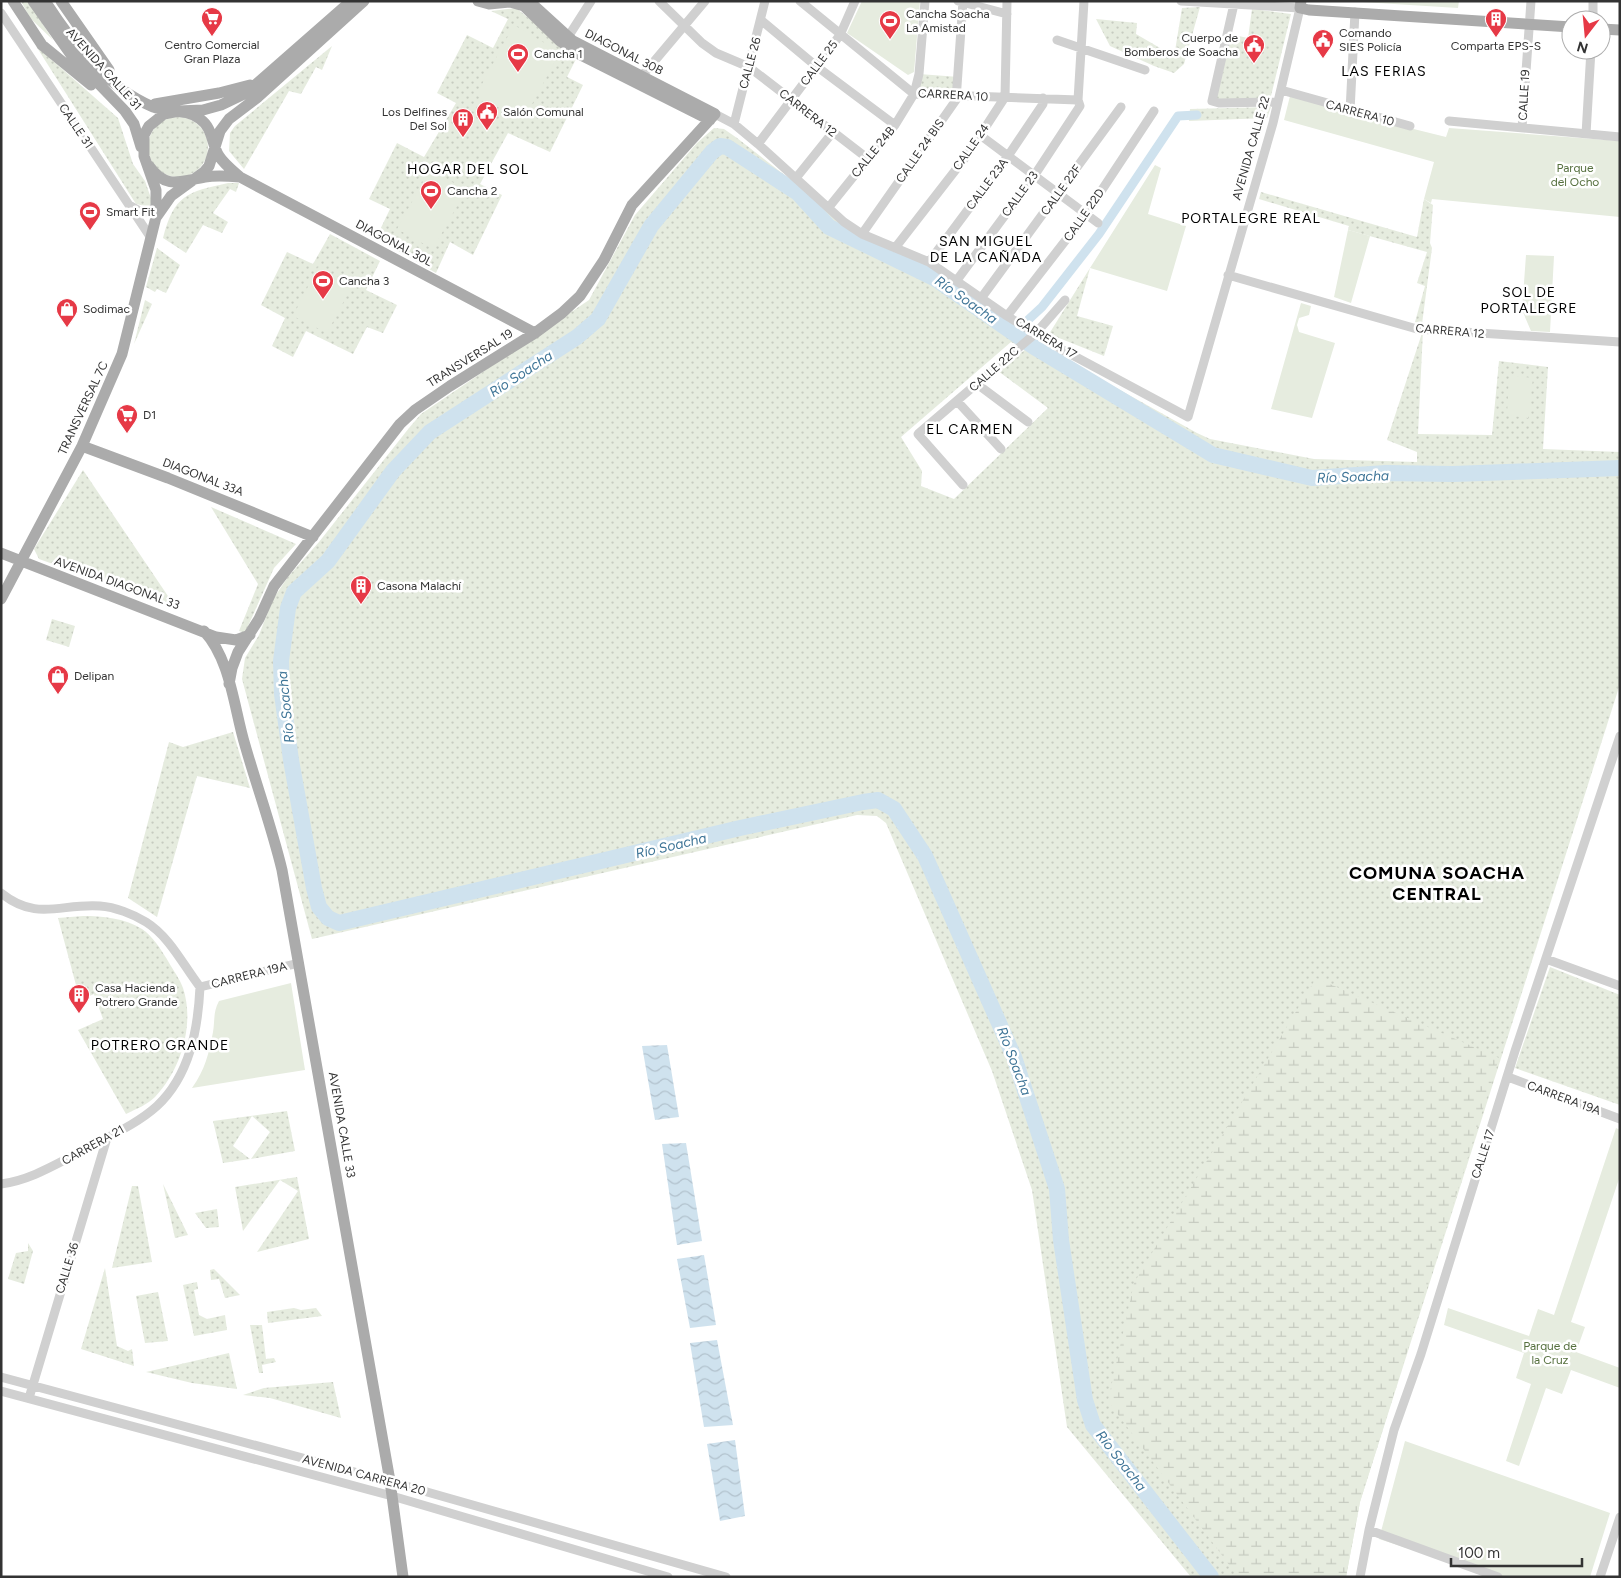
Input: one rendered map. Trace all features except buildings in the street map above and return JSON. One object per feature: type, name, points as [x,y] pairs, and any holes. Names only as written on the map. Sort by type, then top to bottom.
[{"type":"main road","points":[[13,1],[36,39],[46,50],[117,103]]},
{"type":"main road","name":"AVENIDA CALLE 31","points":[[33,1],[72,56],[117,103],[134,124],[144,156],[155,175],[164,180],[183,182],[195,178]]},
{"type":"main road","name":"AVENIDA CALLE 31","points":[[45,1],[64,30],[105,75],[140,100],[159,109],[179,111],[200,119],[211,133],[219,156],[240,178]]},
{"type":"main road","points":[[61,1],[102,63],[140,100],[168,103],[247,86],[262,79]]},
{"type":"main road","points":[[179,111],[194,112],[221,105],[246,93],[351,1]]},
{"type":"main road","points":[[195,178],[209,166],[214,144],[220,131],[229,119],[258,97],[364,1]]},
{"type":"main road","points":[[478,1],[489,4],[531,4]]},
{"type":"main road","name":"DIAGONAL 30B","points":[[531,4],[568,37],[712,117]]},
{"type":"main road","name":"DIAGONAL 30B","points":[[531,4],[560,41],[577,53],[712,117]]},
{"type":"main road","points":[[1301,4],[1355,12],[1561,27]]},
{"type":"main road","name":"TRANSVERSAL 7C","points":[[1,599],[82,446],[121,360],[156,217],[156,190],[144,156],[144,135],[149,126],[164,114],[179,111]]},
{"type":"main road","name":"TRANSVERSAL 19","points":[[230,684],[238,652],[260,619],[274,586],[400,424],[415,410],[450,386],[562,314],[580,296],[604,260],[632,205],[712,117]]},
{"type":"main road","points":[[195,178],[208,176],[240,178]]},
{"type":"main road","name":"TRANSVERSAL 7C","points":[[156,217],[171,196],[195,178]]},
{"type":"main road","name":"DIAGONAL 30L","points":[[240,178],[535,333]]},
{"type":"main road","name":"DIAGONAL 33A","points":[[82,446],[168,478],[313,537]]},
{"type":"main road","name":"AVENIDA DIAGONAL 33","points":[[1,553],[20,562],[229,640],[241,639],[250,634]]},
{"type":"main road","name":"AVENIDA CALLE 33","points":[[204,631],[212,640],[230,684],[245,747],[274,835],[299,962],[390,1481],[404,1577]]},
{"type":"street","points":[[568,37],[591,1]]},
{"type":"street","name":"CARRERA 12","points":[[659,1],[684,26],[716,53],[749,67],[867,158]]},
{"type":"street","points":[[641,76],[705,1]]},
{"type":"street","name":"CALLE 26","points":[[734,124],[766,1]]},
{"type":"street","name":"CARRERA 10","points":[[800,1],[914,94],[1005,97],[1079,103]]},
{"type":"street","name":"CALLE 25","points":[[758,144],[840,35],[854,1]]},
{"type":"street","name":"CALLE 24B","points":[[829,207],[895,125],[914,94],[919,74],[925,1]]},
{"type":"street","points":[[1005,97],[1007,1]]},
{"type":"street","points":[[1079,103],[1084,1]]},
{"type":"street","points":[[1181,1],[1234,4],[1301,4]]},
{"type":"street","name":"CALLE 19","points":[[1522,128],[1531,1]]},
{"type":"street","points":[[958,96],[961,2],[1006,14]]},
{"type":"street","points":[[1234,4],[1212,102],[1278,102]]},
{"type":"street","name":"AVENIDA CALLE 22","points":[[1188,416],[1278,102],[1301,4]]},
{"type":"street","points":[[1350,110],[1355,12]]},
{"type":"street","name":"CALLE 31","points":[[1,13],[151,238]]},
{"type":"street","points":[[762,20],[816,66],[895,125]]},
{"type":"street","points":[[1057,40],[1145,70]]},
{"type":"street","points":[[1586,134],[1590,60]]},
{"type":"street","name":"CARRERA 10","points":[[1281,90],[1410,126]]},
{"type":"street","name":"CALLE 24 BIS","points":[[862,234],[958,96]]},
{"type":"street","name":"CALLE 24","points":[[896,248],[980,135],[1005,97]]},
{"type":"street","name":"CALLE 23A","points":[[929,262],[1008,156],[1043,101]]},
{"type":"street","name":"CALLE 23","points":[[957,280],[1034,176],[1079,103]]},
{"type":"street","name":"CALLE 22F","points":[[982,297],[1121,107]]},
{"type":"street","name":"CALLE 22D","points":[[1007,316],[1086,214],[1154,111]]},
{"type":"street","name":"CARRERA 17","points":[[712,117],[734,124],[844,222],[862,234],[929,262],[982,297],[1033,335],[1188,416]]},
{"type":"street","points":[[1449,121],[1620,138]]},
{"type":"street","points":[[796,178],[833,132]]},
{"type":"street","points":[[980,135],[1098,223]]},
{"type":"street","points":[[129,205],[147,213],[151,212],[157,203]]},
{"type":"street","name":"CARRERA 12","points":[[1228,275],[1417,329],[1620,342]]},
{"type":"street","name":"CALLE 22C","points":[[963,485],[918,434],[1020,347],[1065,300]]},
{"type":"street","points":[[977,384],[1028,422]]},
{"type":"street","points":[[957,401],[1000,449]]},
{"type":"street","name":"CALLE 17","points":[[1360,1577],[1369,1530],[1394,1430],[1421,1354],[1508,1077],[1620,736]]},
{"type":"street","points":[[1,893],[34,909],[52,911],[80,906],[101,906],[123,911],[147,923],[173,948],[200,986]]},
{"type":"street","points":[[1546,959],[1620,986]]},
{"type":"street","name":"CARRERA 19A","points":[[200,986],[299,962]]},
{"type":"street","name":"CARRERA 21","points":[[1,1184],[35,1175],[106,1138],[157,1106],[173,1087],[188,1059],[199,1014],[200,986]]},
{"type":"street","name":"CARRERA 19A","points":[[1508,1077],[1620,1119]]},
{"type":"street","name":"CALLE 36","points":[[29,1398],[106,1138]]},
{"type":"street","name":"AVENIDA CARRERA 20","points":[[1,1378],[390,1481],[726,1577]]},
{"type":"street","name":"AVENIDA CARRERA 20","points":[[1,1391],[392,1496],[668,1577]]},
{"type":"street","points":[[1600,1577],[1619,1519]]},
{"type":"street","points":[[1369,1530],[1498,1577]]},
{"type":"green space","points":[[21,1],[28,1],[53,40],[30,18]]},
{"type":"green space","points":[[862,1],[920,1],[914,72],[908,75],[847,33]]},
{"type":"green space","points":[[1346,1],[1459,1],[1458,8]]},
{"type":"green space","points":[[1200,7],[1184,64],[1174,73],[1110,46],[1096,19],[1137,23],[1136,34],[1160,48],[1175,51],[1182,8]]},
{"type":"green space","points":[[516,8],[577,57],[567,77],[583,85],[550,152],[508,133],[480,184],[502,195],[473,255],[450,242],[436,273],[376,238],[390,209],[369,199],[397,143],[424,157],[456,103],[437,93],[467,35],[493,48],[508,19],[491,11]]},
{"type":"green space","points":[[1252,9],[1291,14],[1270,100],[1213,101],[1229,34],[1248,38]]},
{"type":"green space","name":"Cancha 1","points":[[514,25],[560,52],[523,121],[476,95]]},
{"type":"green space","points":[[36,46],[118,118],[133,164],[145,181],[152,201],[149,207],[136,204]]},
{"type":"green space","points":[[332,46],[322,70],[316,67],[301,94],[289,91],[244,169],[229,151],[230,133],[235,126]]},
{"type":"green space","points":[[919,74],[959,77],[957,96],[914,94]]},
{"type":"green space","name":"Parque del Ocho","points":[[1290,96],[1446,137],[1449,128],[1620,141],[1620,217],[1432,199],[1431,203],[1424,199],[1434,162],[1284,120]]},
{"type":"green space","points":[[1271,107],[1267,118],[1189,121],[1190,109]]},
{"type":"green space","points":[[172,117],[184,117],[195,122],[203,130],[208,141],[206,159],[195,172],[184,177],[172,177],[161,172],[153,164],[148,153],[148,141],[153,130],[161,122]]},
{"type":"green space","points":[[714,128],[724,129],[809,194],[848,231],[926,266],[1036,343],[1210,439],[1314,459],[1417,462],[1417,452],[1387,440],[1423,330],[1418,434],[1492,435],[1499,361],[1548,367],[1543,449],[1620,452],[1620,684],[1360,1502],[1346,1577],[1191,1577],[1067,1427],[1032,1190],[992,1071],[886,823],[877,816],[857,815],[312,939],[242,679],[245,658],[259,635],[273,599],[288,577],[319,542],[421,414],[589,300],[635,215],[697,143]],"holes":[[[1011,342],[1026,349],[998,371],[1048,408],[954,499],[921,486],[922,471],[901,437]]]},
{"type":"green space","points":[[1155,165],[1161,168],[1148,214],[1186,226],[1167,291],[1090,268]]},
{"type":"green space","name":"Cancha 2","points":[[430,169],[466,190],[433,249],[397,229]]},
{"type":"green space","points":[[228,183],[239,183],[236,192],[230,189],[213,213],[228,222],[222,233],[203,225],[186,253],[163,238],[172,213],[184,198],[202,189]]},
{"type":"green space","points":[[1261,192],[1417,237],[1424,199],[1433,205],[1430,243],[1432,248],[1422,324],[1415,322],[1425,286],[1417,283],[1427,252],[1348,230],[1349,226],[1259,199]]},
{"type":"green space","points":[[1348,230],[1370,236],[1351,303],[1334,297]]},
{"type":"green space","points":[[330,234],[380,261],[366,290],[397,305],[383,333],[367,327],[353,354],[306,331],[293,357],[272,346],[285,318],[261,305],[287,252],[313,264]]},
{"type":"green space","points":[[157,248],[180,265],[166,293],[157,289],[155,292],[146,287]]},
{"type":"green space","points":[[1526,255],[1554,256],[1550,332],[1531,331],[1522,310]]},
{"type":"green space","name":"Cancha 3","points":[[318,267],[353,284],[327,333],[293,316]]},
{"type":"green space","points":[[1090,268],[1077,316],[1113,326],[1104,356],[1049,334]]},
{"type":"green space","points":[[145,300],[152,304],[134,344]]},
{"type":"green space","points":[[1301,303],[1311,306],[1309,315],[1299,318],[1297,325],[1299,332],[1335,343],[1312,418],[1271,409]]},
{"type":"green space","points":[[1509,375],[1533,378],[1528,418],[1507,415]]},
{"type":"green space","points":[[83,470],[176,608],[39,559],[34,549]]},
{"type":"green space","points":[[211,507],[296,544],[274,568],[245,633],[239,631],[258,584]]},
{"type":"green space","points":[[52,619],[75,626],[69,647],[46,640]]},
{"type":"green space","points":[[233,732],[250,788],[197,776],[157,917],[128,898],[169,742],[183,747]]},
{"type":"green space","points":[[83,916],[121,920],[135,925],[146,932],[160,948],[183,988],[187,1016],[186,1031],[183,1046],[172,1074],[152,1100],[126,1114],[78,1030],[103,1019],[94,994],[80,1000],[58,918]]},
{"type":"green space","points":[[1550,967],[1620,995],[1620,1105],[1515,1068]]},
{"type":"green space","points":[[1316,978],[1499,1058],[1360,1502],[1346,1577],[1238,1577],[1108,1401],[1134,1283]]},
{"type":"green space","points":[[291,983],[305,1070],[192,1088],[200,1075],[208,1054],[215,1012],[219,1001]]},
{"type":"green space","points":[[287,1111],[295,1151],[251,1159],[270,1132],[252,1116],[233,1146],[250,1159],[223,1163],[213,1121]]},
{"type":"green space","name":"Parque de la Cruz","points":[[1616,1128],[1620,1130],[1620,1176],[1571,1322],[1585,1327],[1576,1352],[1620,1368],[1620,1388],[1571,1370],[1562,1394],[1546,1388],[1519,1466],[1506,1461],[1531,1384],[1516,1378],[1524,1353],[1444,1325],[1448,1308],[1529,1336],[1538,1309],[1554,1315]]},
{"type":"green space","points":[[297,1177],[309,1239],[257,1252],[298,1191],[280,1180],[243,1231],[235,1187]]},
{"type":"green space","points":[[163,1184],[188,1235],[175,1238]]},
{"type":"green space","points":[[132,1186],[138,1186],[152,1262],[112,1268]]},
{"type":"green space","points":[[217,1209],[219,1227],[206,1228],[195,1213]]},
{"type":"green space","points":[[28,1243],[33,1251],[24,1284],[8,1279],[16,1253],[28,1251]]},
{"type":"green space","points":[[105,1268],[117,1346],[128,1351],[132,1349],[134,1366],[81,1349]]},
{"type":"green space","points":[[214,1269],[240,1295],[225,1298],[219,1279],[211,1280],[210,1270]]},
{"type":"green space","points":[[197,1282],[198,1289],[194,1290],[199,1315],[207,1319],[225,1315],[227,1330],[194,1336],[183,1285]]},
{"type":"green space","points":[[158,1292],[168,1341],[145,1343],[136,1296]]},
{"type":"green space","points":[[294,1308],[301,1310],[316,1308],[322,1316],[268,1323],[267,1312]]},
{"type":"green space","points":[[250,1325],[262,1325],[266,1359],[274,1358],[276,1362],[262,1365],[263,1373],[259,1373]]},
{"type":"green space","points":[[229,1353],[237,1389],[192,1383],[146,1372]]},
{"type":"green space","points":[[333,1382],[341,1418],[270,1398],[243,1395],[264,1388]]},
{"type":"green space","points":[[1405,1441],[1610,1513],[1590,1577],[1495,1577],[1379,1539]]},
{"type":"water","points":[[667,1045],[679,1117],[655,1120],[642,1046]]},
{"type":"water","points":[[686,1143],[702,1241],[677,1245],[662,1144]]},
{"type":"water","points":[[704,1255],[716,1325],[690,1328],[677,1259]]},
{"type":"water","points":[[717,1340],[733,1425],[704,1427],[690,1343]]},
{"type":"water","points":[[735,1440],[745,1516],[720,1521],[707,1444]]},
{"type":"waterway","points":[[1028,320],[1042,307],[1099,234],[1178,116],[1197,115]]},
{"type":"waterway","name":"Río Soacha","points":[[1211,1577],[1093,1425],[1085,1400],[1061,1240],[1057,1189],[1014,1057],[925,856],[894,809],[878,800],[863,802],[740,828],[339,923],[328,918],[319,907],[291,760],[282,694],[281,661],[288,608],[294,592],[328,561],[393,471],[430,432],[577,337],[598,319],[651,226],[712,152],[720,146],[727,147],[798,193],[829,227],[934,278],[1034,347],[1213,455],[1312,478],[1386,473],[1453,474],[1620,468]]},
{"type":"place","name":"Centro Comercial Gran Plaza","points":[[212,37]]},
{"type":"place","name":"Comparta EPS-S","points":[[1496,38]]},
{"type":"place","name":"Cancha Soacha La Amistad","points":[[890,40]]},
{"type":"place","name":"Comando SIES Policía","points":[[1323,59]]},
{"type":"place","name":"Cuerpo de Bomberos de Soacha","points":[[1254,64]]},
{"type":"place","name":"Cancha 1","points":[[518,73]]},
{"type":"place","name":"Salón Comunal","points":[[487,131]]},
{"type":"place","name":"Los Delfines Del Sol","points":[[463,138]]},
{"type":"place","name":"Cancha 2","points":[[431,210]]},
{"type":"place","name":"Smart Fit","points":[[90,231]]},
{"type":"place","name":"Cancha 3","points":[[323,300]]},
{"type":"place","name":"Sodimac","points":[[67,328]]},
{"type":"place","name":"D1","points":[[127,434]]},
{"type":"place","name":"Casona Malachí","points":[[361,605]]},
{"type":"place","name":"Delipan","points":[[58,695]]},
{"type":"place","name":"Casa Hacienda Potrero Grande","points":[[79,1014]]},
{"type":"district","name":"LAS FERIAS","points":[[1384,71]]},
{"type":"district","name":"HOGAR DEL SOL","points":[[468,169]]},
{"type":"district","name":"PORTALEGRE REAL","points":[[1251,218]]},
{"type":"district","name":"SAN MIGUEL DE LA CAÑADA","points":[[986,250]]},
{"type":"district","name":"SOL DE PORTALEGRE","points":[[1529,300]]},
{"type":"district","name":"EL CARMEN","points":[[970,429]]},
{"type":"district","name":"COMUNA SOACHA CENTRAL","points":[[1437,883]]},
{"type":"district","name":"POTRERO GRANDE","points":[[160,1045]]}]
